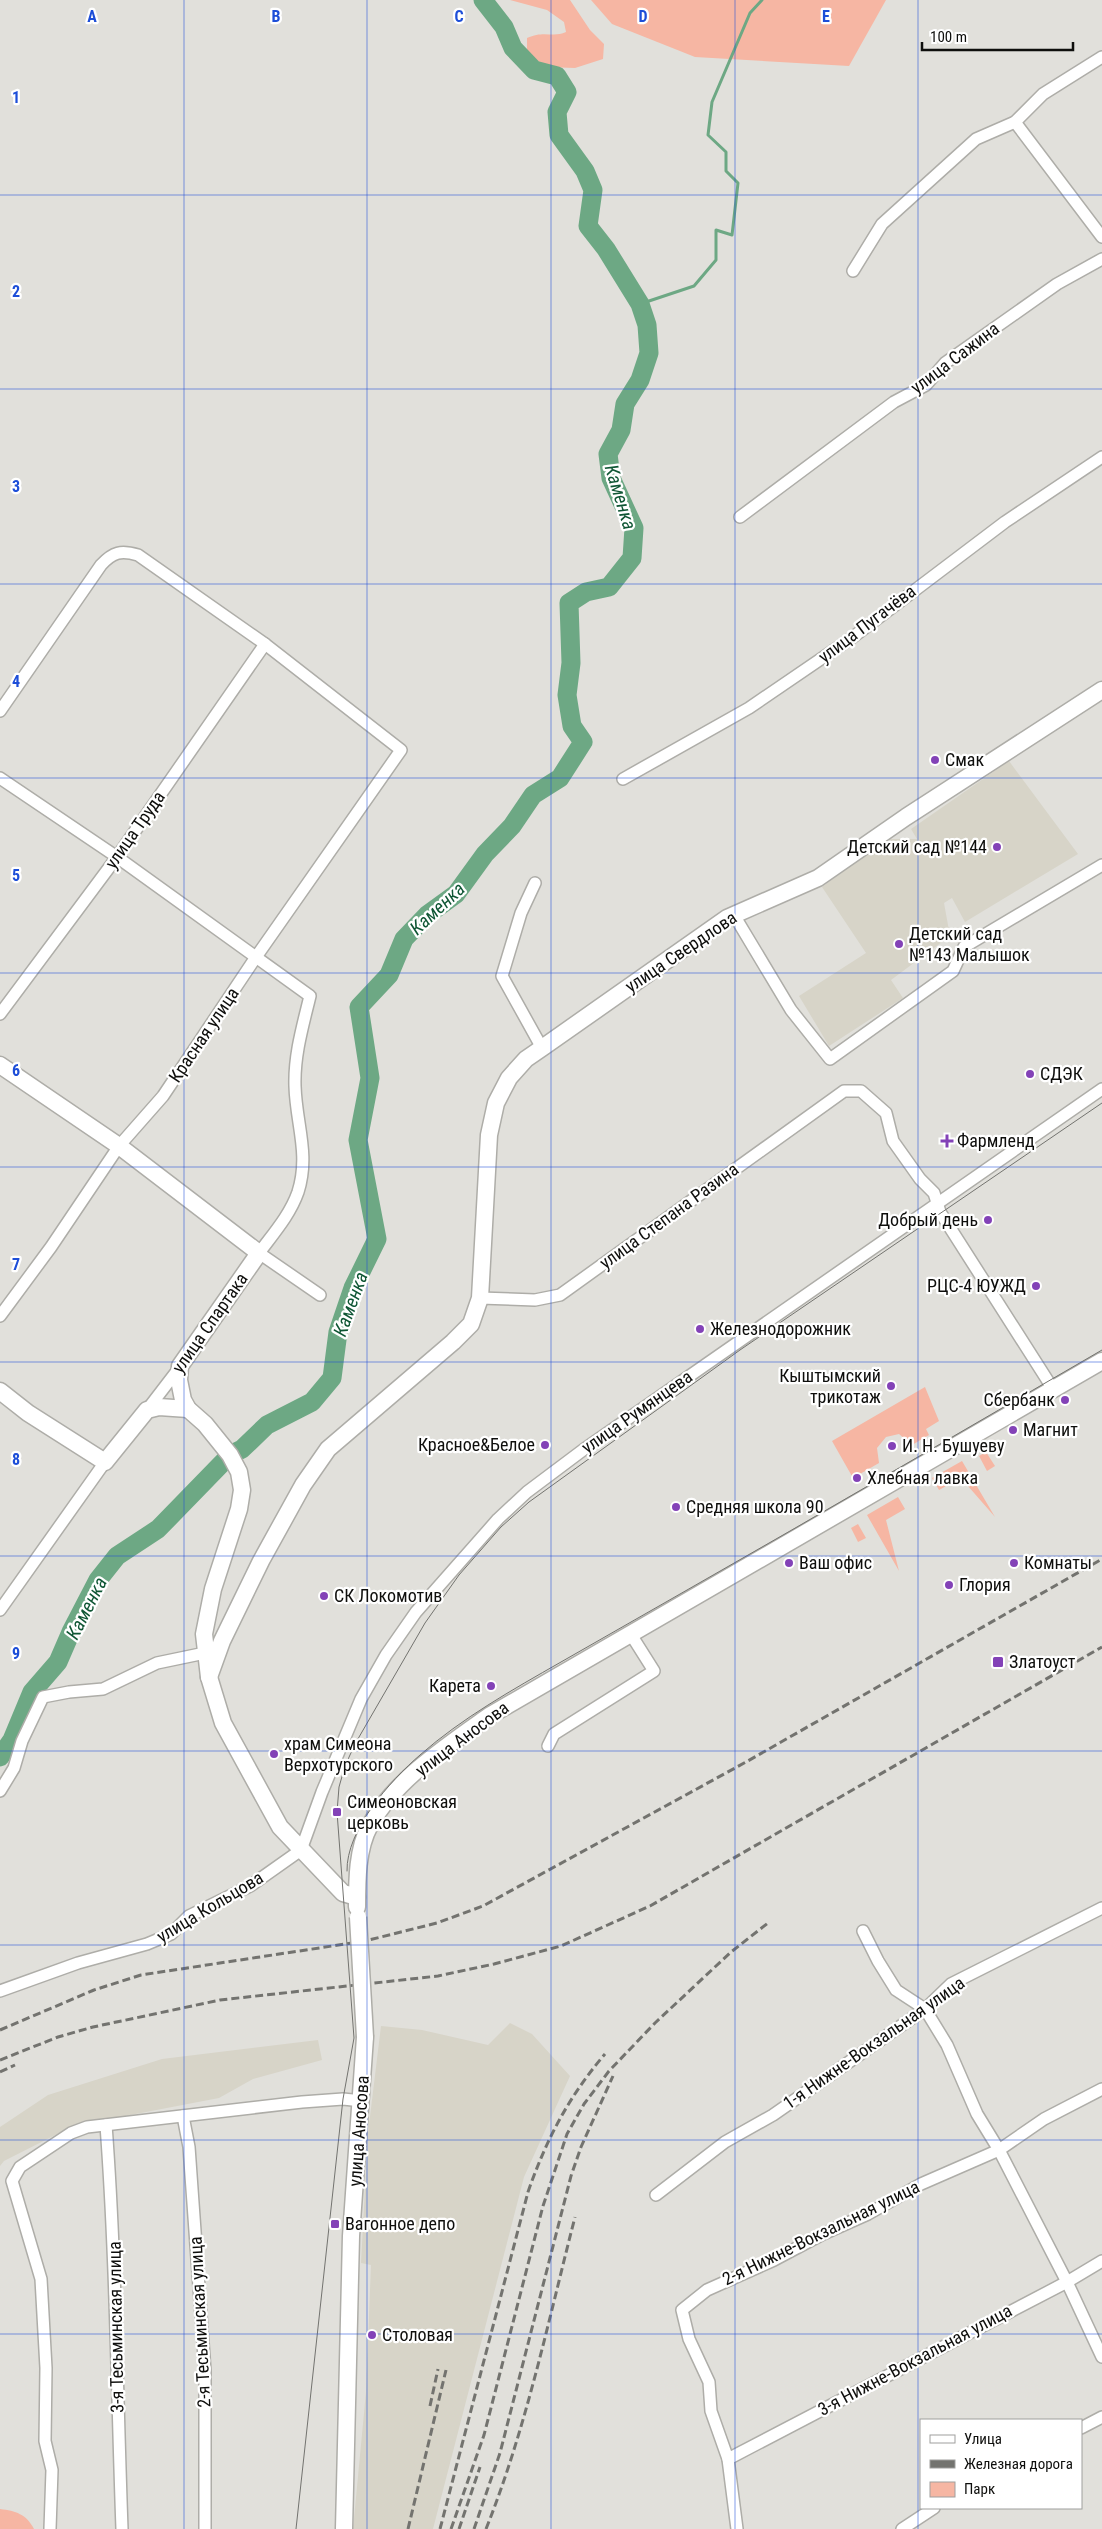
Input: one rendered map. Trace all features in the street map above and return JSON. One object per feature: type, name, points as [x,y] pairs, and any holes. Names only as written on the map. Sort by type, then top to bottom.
[{"type":"street","points":[[853,271],[882,224],[976,139],[1015,122],[1043,94],[1102,57]]},
{"type":"street","points":[[1015,122],[1102,237]]},
{"type":"street","name":"улица Сажина","points":[[740,517],[894,402],[926,385],[944,363],[1057,284],[1102,259]]},
{"type":"street","name":"улица Пугачёва","points":[[623,779],[695,741],[749,708],[853,636],[1005,522],[1102,457]]},
{"type":"street","points":[[0,711],[101,565],[111,555],[126,551],[138,555],[265,644]]},
{"type":"street","name":"Красная улица","points":[[0,1316],[51,1247],[119,1146],[164,1096],[256,957],[401,750],[265,644]]},
{"type":"street","name":"улица Труда","points":[[0,1014],[116,857],[265,644]]},
{"type":"street","name":"улица Свердлова","points":[[208,1677],[222,1640],[261,1561],[303,1485],[328,1449],[453,1342],[471,1324],[480,1298],[489,1135],[496,1103],[509,1078],[526,1059],[734,915],[818,878],[906,817],[1102,690]]},
{"type":"street","points":[[0,778],[116,857],[256,957]]},
{"type":"street","points":[[734,915],[750,937],[791,1010],[830,1059],[953,971],[964,947],[1102,865]]},
{"type":"street","points":[[535,883],[521,913],[502,976],[542,1048]]},
{"type":"street","name":"улица Спартака","points":[[0,1610],[105,1462],[180,1366],[287,1215],[297,1194],[303,1172],[303,1142],[294,1084],[296,1054],[310,996],[256,957]]},
{"type":"street","points":[[0,1065],[119,1146],[259,1253],[320,1295]]},
{"type":"street","name":"улица Румянцева","points":[[301,1850],[322,1792],[361,1698],[386,1655],[416,1612],[498,1519],[527,1492],[583,1450],[1102,1089]]},
{"type":"street","name":"улица Степана Разина","points":[[480,1298],[535,1300],[560,1295],[844,1091],[861,1091],[886,1113],[893,1141],[920,1178],[934,1193],[937,1203]]},
{"type":"street","points":[[937,1203],[940,1212],[1053,1389]]},
{"type":"street","name":"улица Аносова","points":[[344,2529],[351,2236],[365,2037],[357,1897],[360,1853],[370,1824],[395,1792],[433,1757],[489,1716],[1102,1361]]},
{"type":"street","points":[[180,1366],[179,1380],[183,1400],[188,1409],[230,1455],[239,1472],[242,1490],[239,1509],[206,1615],[205,1653],[208,1677],[223,1723],[280,1827],[343,1893],[357,1897]]},
{"type":"street","points":[[0,1391],[28,1413],[105,1462]]},
{"type":"street","points":[[147,1410],[159,1407],[188,1409]]},
{"type":"street","points":[[548,1746],[554,1734],[654,1671],[630,1633]]},
{"type":"street","points":[[0,1790],[14,1768],[22,1740],[43,1697],[102,1689],[158,1662],[205,1653]]},
{"type":"street","name":"улица Кольцова","points":[[3,1988],[78,1962],[147,1944],[171,1934],[189,1916],[250,1886],[301,1850]]},
{"type":"street","name":"1-я Нижне-Вокзальная улица","points":[[656,2195],[725,2142],[773,2114],[925,2010],[952,1984],[1102,1908]]},
{"type":"street","points":[[863,1931],[878,1961],[896,1990],[925,2010],[947,2045],[977,2114],[998,2150],[1067,2282],[1102,2357]]},
{"type":"street","name":"2-я Нижне-Вокзальная улица","points":[[728,2459],[712,2411],[709,2382],[689,2338],[682,2310],[707,2290],[868,2214],[921,2184],[998,2150],[1044,2119],[1102,2089]]},
{"type":"street","points":[[50,2529],[52,2470],[45,2441],[46,2368],[41,2279],[12,2181],[20,2167],[71,2133],[87,2127],[326,2100],[362,2101]]},
{"type":"street","name":"2-я Тесьминская улица","points":[[183,2116],[189,2147],[205,2372],[205,2529]]},
{"type":"street","name":"3-я Тесьминская улица","points":[[106,2125],[114,2231],[116,2392],[122,2529]]},
{"type":"street","name":"3-я Нижне-Вокзальная улица","points":[[728,2459],[1067,2282],[1102,2261]]},
{"type":"street","points":[[1082,2427],[1102,2417]]},
{"type":"street","points":[[728,2459],[737,2529]]},
{"type":"street","points":[[902,2529],[932,2509]]},
{"type":"shaded area","points":[[1009,761],[1078,854],[965,922],[952,898],[944,903],[950,936],[891,980],[903,998],[829,1046],[799,996],[866,953],[822,887],[887,839],[917,839],[911,829]]},
{"type":"shaded area","points":[[510,2023],[532,2034],[570,2076],[524,2177],[433,2529],[353,2529],[366,2392],[371,2265],[361,2263],[368,2133],[381,2026],[422,2030],[488,2045]]},
{"type":"shaded area","points":[[318,2040],[322,2060],[253,2079],[219,2098],[73,2126],[4,2161],[0,2166],[0,2127],[48,2095],[162,2059]]},
{"type":"green space","points":[[510,0],[570,0],[590,30],[604,44],[603,59],[575,68],[546,67],[527,53],[527,38],[566,32],[564,22],[547,10]]},
{"type":"green space","points":[[591,0],[886,0],[849,66],[695,57],[612,24]]},
{"type":"green space","points":[[925,1387],[939,1421],[926,1429],[929,1435],[912,1445],[899,1434],[886,1437],[877,1448],[879,1463],[853,1478],[832,1441]]},
{"type":"green space","points":[[986,1452],[995,1466],[987,1471],[979,1456]]},
{"type":"green space","points":[[962,1461],[995,1517],[961,1478],[939,1490],[932,1478]]},
{"type":"green space","points":[[898,1497],[905,1509],[886,1520],[899,1571],[867,1515]]},
{"type":"green space","points":[[858,1524],[866,1538],[858,1542],[851,1528]]},
{"type":"green space","points":[[0,2509],[20,2514],[28,2520],[34,2529],[0,2529]]},
{"type":"waterway","name":"Каменка","points":[[0,1757],[12,1740],[32,1692],[58,1662],[98,1580],[117,1556],[158,1529],[230,1455],[242,1449],[267,1425],[312,1402],[332,1378],[338,1332],[353,1288],[377,1239],[358,1140],[370,1078],[359,1007],[389,975],[404,939],[427,915],[456,894],[485,854],[512,826],[533,795],[560,778],[583,742],[572,726],[567,695],[571,663],[569,603],[586,592],[609,587],[632,558],[634,528],[611,478],[608,454],[621,430],[625,404],[640,380],[649,353],[647,325],[640,304],[606,249],[588,226],[593,190],[585,171],[559,135],[557,112],[567,92],[557,76],[534,70],[513,48],[504,27],[483,0]]},
{"type":"waterway","points":[[640,304],[694,286],[716,260],[716,230],[732,235],[738,183],[726,171],[726,152],[708,135],[712,102],[750,13],[762,0]]},
{"type":"tram line","points":[[296,2529],[343,2099],[354,2038],[337,1812],[339,1787],[345,1766],[355,1744],[425,1623],[459,1575],[501,1527],[529,1502],[740,1350],[1102,1103]]},
{"type":"tram line","points":[[347,1871],[354,1839],[362,1823],[383,1792],[420,1755],[470,1717],[524,1683],[1102,1350]]},
{"type":"railway","points":[[0,2030],[94,1990],[141,1975],[365,1941],[437,1923],[483,1906],[746,1762],[1102,1559]]},
{"type":"railway","points":[[0,2060],[58,2037],[93,2027],[220,2000],[438,1976],[494,1964],[561,1946],[650,1906],[1102,1647]]},
{"type":"railway","points":[[451,2529],[484,2435],[543,2206],[567,2134],[584,2104],[609,2071],[655,2023],[731,1952],[768,1923]]},
{"type":"railway","points":[[440,2529],[528,2192],[543,2154],[560,2119],[580,2086],[605,2054]]},
{"type":"railway","points":[[0,2072],[15,2065]]},
{"type":"railway","points":[[474,2529],[500,2453],[571,2176],[581,2147],[613,2076]]},
{"type":"railway","points":[[486,2529],[525,2414],[575,2217]]},
{"type":"railway","points":[[430,2406],[438,2369]]},
{"type":"railway","points":[[408,2529],[446,2370]]},
{"type":"railway","points":[[459,2529],[480,2467]]},
{"type":"place","name":"Смак","points":[[935,760]]},
{"type":"place","name":"Детский сад №144","points":[[997,847]]},
{"type":"place","name":"Детский сад №143 Малышок","points":[[899,944]]},
{"type":"place","name":"СДЭК","points":[[1030,1074]]},
{"type":"place","name":"Фармленд","points":[[947,1141]]},
{"type":"place","name":"Добрый день","points":[[988,1220]]},
{"type":"place","name":"РЦС-4 ЮУЖД","points":[[1036,1286]]},
{"type":"place","name":"Железнодорожник","points":[[700,1329]]},
{"type":"place","name":"Кыштымский трикотаж","points":[[891,1386]]},
{"type":"place","name":"Сбербанк","points":[[1065,1400]]},
{"type":"place","name":"Магнит","points":[[1013,1430]]},
{"type":"place","name":"Красное&Белое","points":[[545,1445]]},
{"type":"place","name":"И. Н. Бушуеву","points":[[892,1446]]},
{"type":"place","name":"Хлебная лавка","points":[[857,1478]]},
{"type":"place","name":"Средняя школа 90","points":[[676,1507]]},
{"type":"place","name":"Ваш офис","points":[[789,1563]]},
{"type":"place","name":"Комнаты","points":[[1014,1563]]},
{"type":"place","name":"Глория","points":[[949,1585]]},
{"type":"place","name":"СК Локомотив","points":[[324,1596]]},
{"type":"place","name":"Златоуст","points":[[998,1662]]},
{"type":"place","name":"Карета","points":[[491,1686]]},
{"type":"place","name":"храм Симеона Верхотурского","points":[[274,1754]]},
{"type":"place","name":"Симеоновская церковь","points":[[337,1812]]},
{"type":"place","name":"Вагонное депо","points":[[335,2224]]},
{"type":"place","name":"Столовая","points":[[372,2335]]}]
